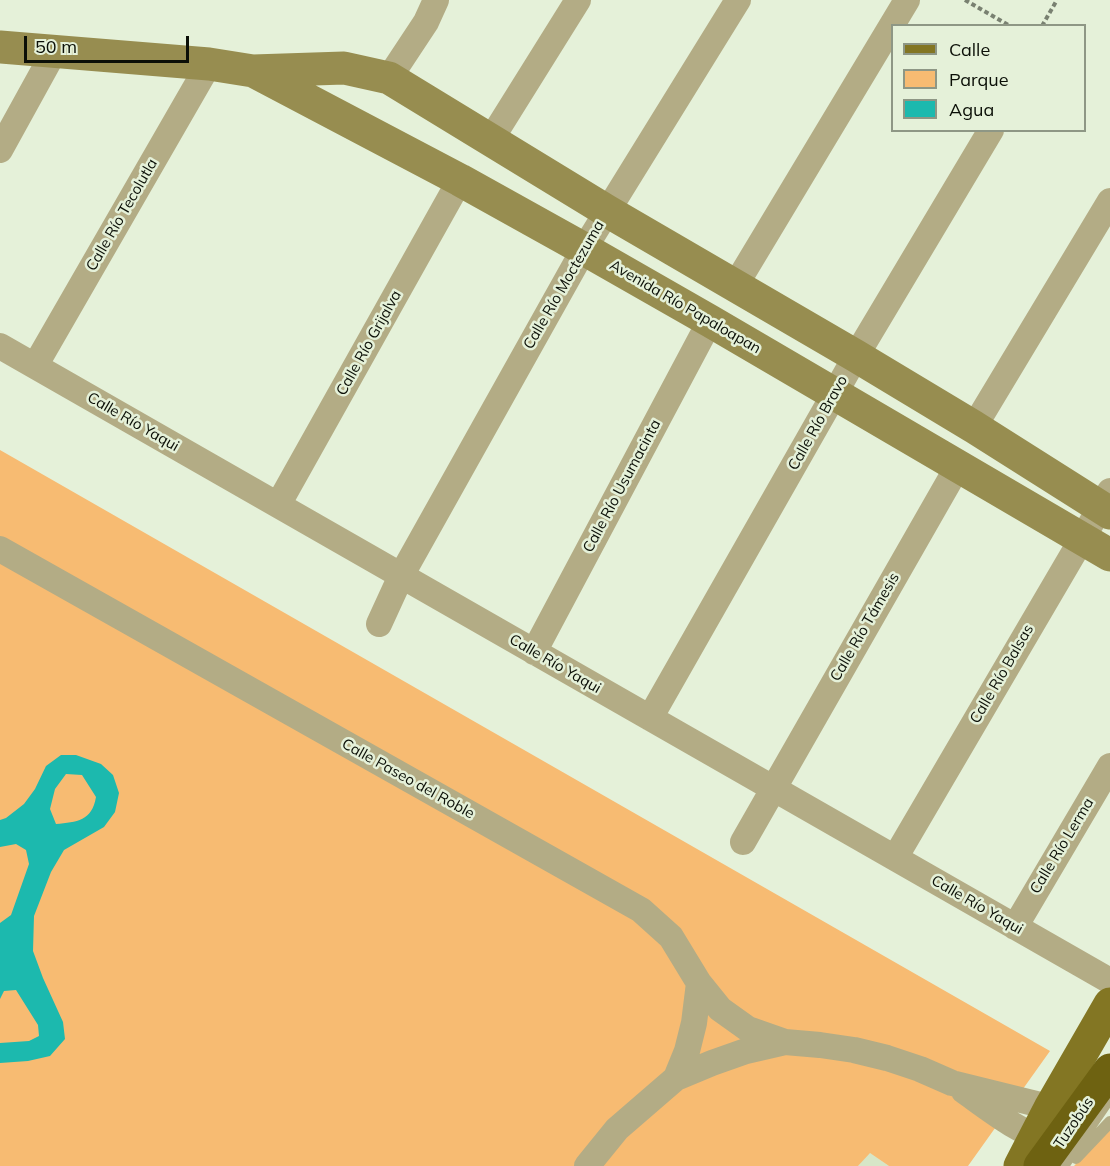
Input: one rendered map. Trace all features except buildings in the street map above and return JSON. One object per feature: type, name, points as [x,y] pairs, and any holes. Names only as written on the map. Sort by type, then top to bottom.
[{"type":"highway","points":[[1055,1144],[1110,1070]]},
{"type":"main road","points":[[1020,1166],[1055,1144],[1110,1004]]},
{"type":"street","points":[[389,78],[426,22],[435,0]]},
{"type":"street","points":[[490,141],[578,0]]},
{"type":"street","name":"Calle Río Moctezuma","points":[[379,624],[401,576],[584,249],[738,0]]},
{"type":"street","points":[[893,24],[907,0]]},
{"type":"street","points":[[735,286],[891,27]]},
{"type":"street","name":"Avenida Río Papaloapan","points":[[0,47],[209,64],[253,71],[344,68],[389,78],[606,211],[1107,504]]},
{"type":"street","points":[[0,150],[54,52]]},
{"type":"street","name":"Calle Río Tecolutla","points":[[35,366],[209,64]]},
{"type":"street","name":"Avenida Río Papaloapan","points":[[253,71],[460,180],[584,249],[1110,555]]},
{"type":"street","name":"Calle Río Bravo","points":[[650,718],[856,356],[990,132]]},
{"type":"street","name":"Calle Río Grijalva","points":[[278,506],[460,180]]},
{"type":"street","points":[[974,427],[1110,201]]},
{"type":"street","name":"Calle Río Usumacinta","points":[[534,652],[710,321]]},
{"type":"street","name":"Calle Río Yaqui","points":[[0,346],[1110,981]]},
{"type":"street","name":"Calle Río Támesis","points":[[742,842],[958,466]]},
{"type":"street","name":"Calle Río Balsas","points":[[896,858],[1082,538],[1107,504]]},
{"type":"street","name":"Calle Paseo del Roble","points":[[0,549],[641,910],[671,937],[699,983],[720,1009],[748,1029],[785,1042]]},
{"type":"street","name":"Calle Río Lerma","points":[[1015,927],[1110,766]]},
{"type":"street","points":[[676,1078],[687,1051],[694,1023],[699,983]]},
{"type":"street","points":[[587,1166],[617,1129],[676,1078],[746,1051],[785,1042],[854,1050],[920,1069],[952,1083],[1055,1144]]},
{"type":"lane","name":"Tuzobús","points":[[1055,1144],[1110,1097]]},
{"type":"lane","points":[[1055,1144],[1110,1122]]},
{"type":"path","points":[[965,0],[1007,24]]},
{"type":"path","points":[[1042,24],[1057,0]]},
{"type":"shaded area","points":[[869,1152],[889,1166],[858,1166]]},
{"type":"green space","points":[[0,450],[1050,1051],[968,1166],[889,1166],[870,1153],[858,1166],[0,1166]]},
{"type":"green space","points":[[1110,1128],[1110,1166],[1074,1166]]},
{"type":"water","points":[[61,755],[76,755],[101,764],[113,775],[119,793],[115,812],[104,827],[64,850],[51,872],[34,916],[33,951],[63,1022],[65,1039],[50,1056],[28,1061],[0,1063],[0,1043],[29,1041],[39,1036],[38,1025],[16,990],[4,991],[0,999],[0,923],[11,915],[29,864],[26,850],[16,844],[0,847],[0,820],[24,804],[35,789],[46,766]],"holes":[[[66,774],[82,775],[96,797],[91,811],[77,821],[56,824],[50,809],[55,789]]]}]
